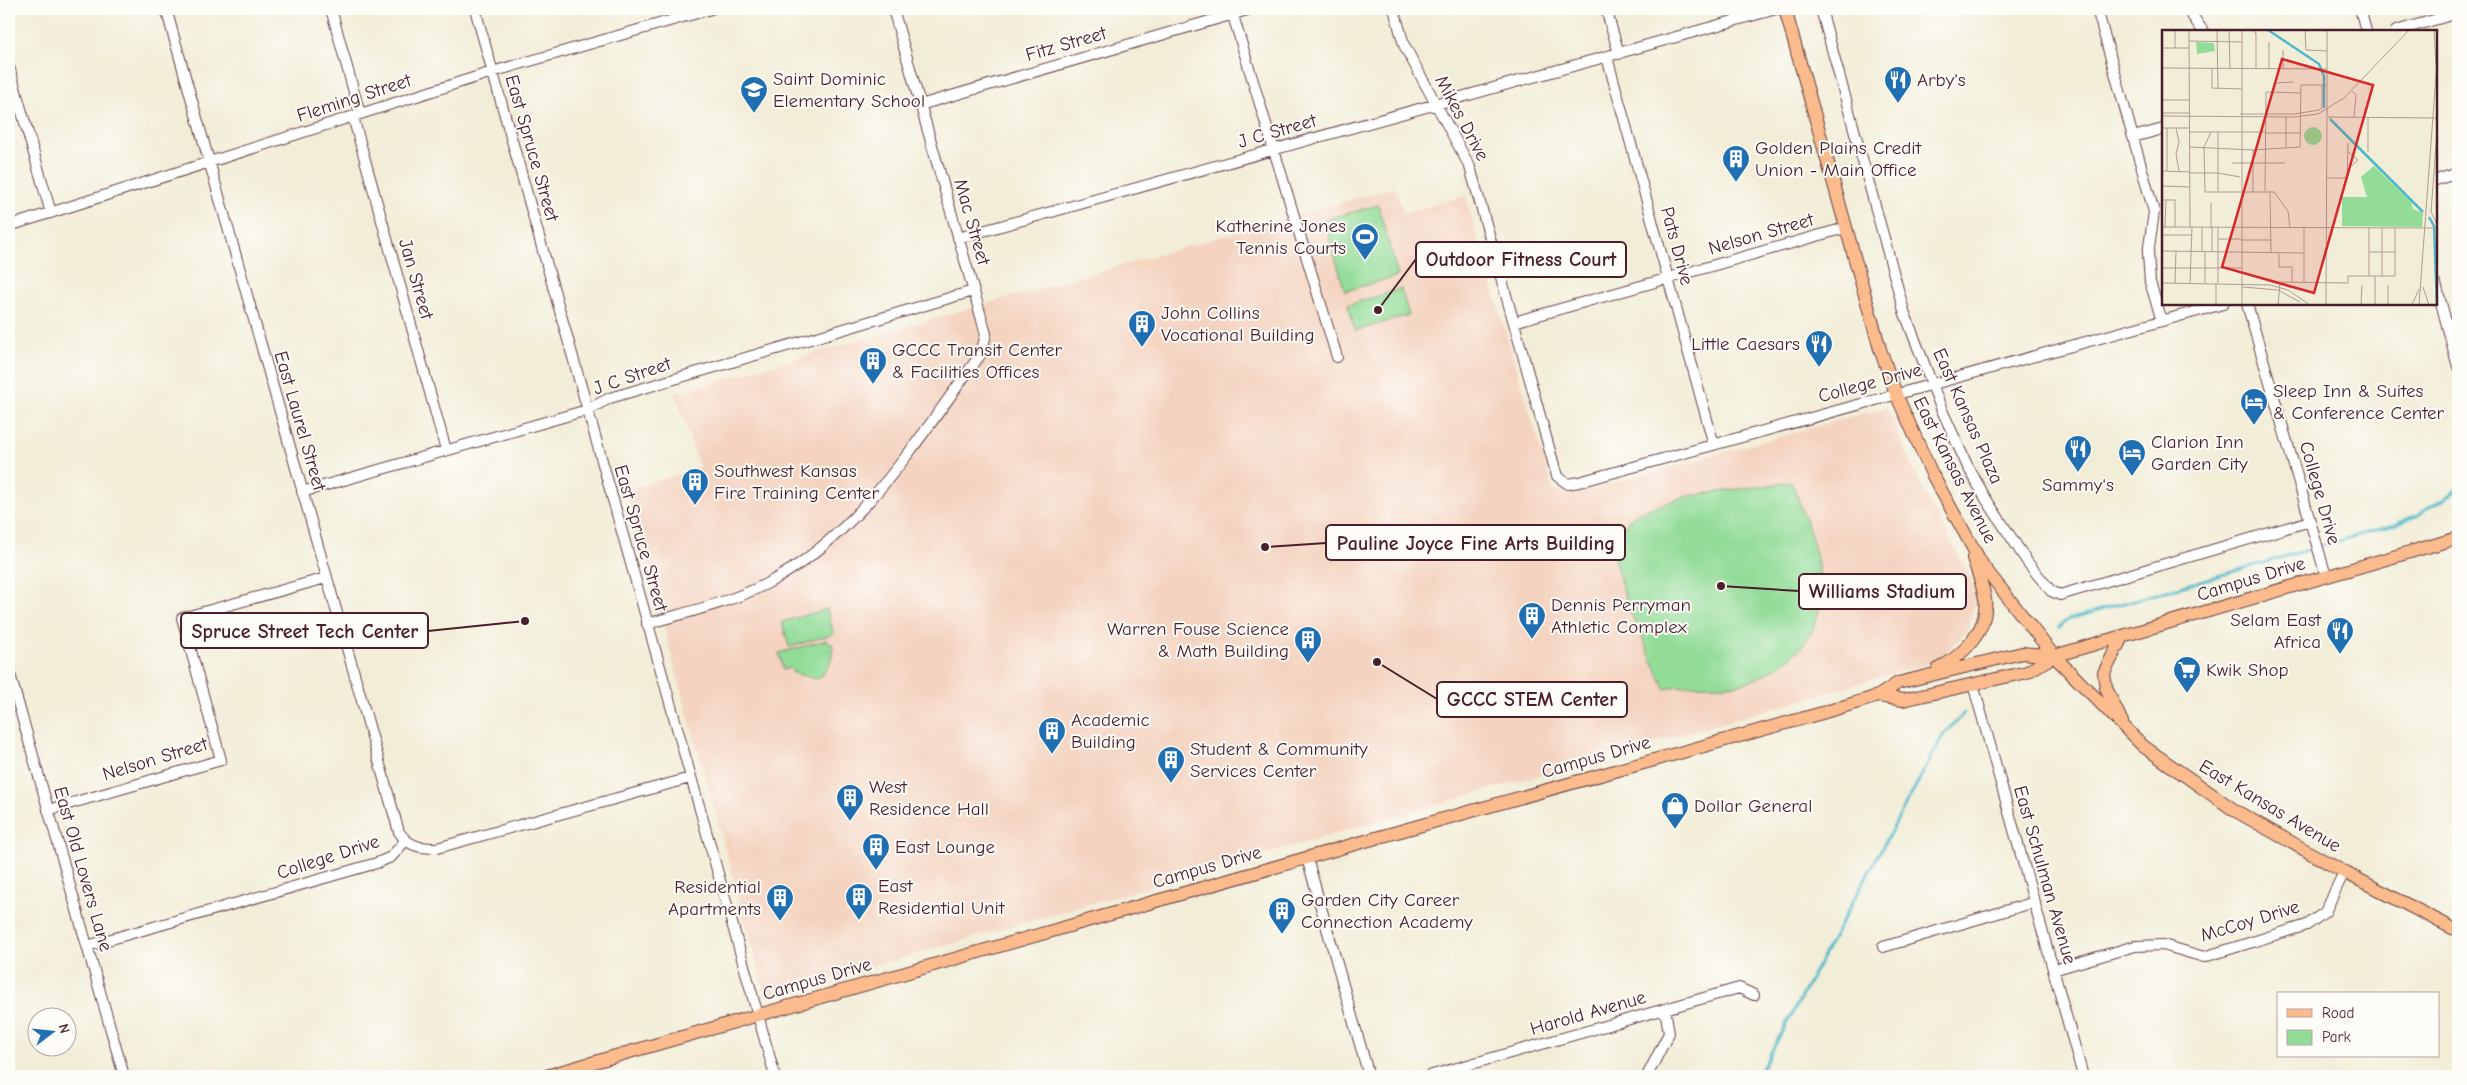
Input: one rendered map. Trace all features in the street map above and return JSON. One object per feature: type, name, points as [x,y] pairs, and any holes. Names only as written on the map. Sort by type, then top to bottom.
[{"type":"main road","name":"East Kansas Avenue","points":[[1785,9],[1880,349],[1896,394],[1932,474],[1983,566],[2054,656],[2143,746],[2234,810],[2344,872],[2458,931]]},
{"type":"main road","name":"Campus Drive","points":[[1878,696],[1903,700],[2027,672],[2054,656],[2458,538]]},
{"type":"main road","points":[[1924,677],[1949,663],[1967,649],[1978,632],[1984,615],[1985,601],[1969,543]]},
{"type":"main road","points":[[2122,637],[2104,673],[2106,688],[2125,728]]},
{"type":"main road","name":"Campus Drive","points":[[546,1076],[1878,696],[1898,683],[2022,653],[2054,656]]},
{"type":"street","name":"East Laurel Street","points":[[166,9],[395,822],[405,841]]},
{"type":"street","name":"Jan Street","points":[[331,9],[357,115],[446,450]]},
{"type":"street","name":"East Spruce Street","points":[[475,9],[775,1076]]},
{"type":"street","name":"Fleming Street","points":[[9,226],[492,72],[711,9]]},
{"type":"street","name":"Mac Street","points":[[647,624],[746,593],[804,561],[822,547],[853,517],[902,461],[982,354],[986,334],[893,9]]},
{"type":"street","name":"Fitz Street","points":[[920,105],[1232,12],[1251,9]]},
{"type":"street","name":"Mikes Drive","points":[[1394,9],[1404,44],[1470,167],[1557,476]]},
{"type":"street","points":[[1606,9],[1619,54],[1776,9]]},
{"type":"street","name":"East Kansas Plaza","points":[[1821,9],[1904,311],[1932,385],[1967,465],[1986,499],[2028,563],[2050,591],[2060,595],[2310,521]]},
{"type":"street","points":[[2097,9],[2154,212],[2148,254],[2150,282],[2162,321]]},
{"type":"street","points":[[2360,9],[2366,30]]},
{"type":"street","points":[[1232,12],[1336,357]]},
{"type":"street","points":[[2399,30],[2458,13]]},
{"type":"street","points":[[2191,14],[2202,30]]},
{"type":"street","name":"J C Street","points":[[958,238],[1619,54]]},
{"type":"street","name":"Pats Drive","points":[[1607,57],[1714,444]]},
{"type":"street","points":[[9,67],[51,213]]},
{"type":"street","points":[[2133,137],[2162,129]]},
{"type":"street","points":[[2437,180],[2458,173]]},
{"type":"street","name":"Nelson Street","points":[[1514,322],[1845,228]]},
{"type":"street","points":[[2437,288],[2458,367]]},
{"type":"street","name":"J C Street","points":[[302,492],[587,410],[610,398],[973,291]]},
{"type":"street","name":"College Drive","points":[[1557,476],[1568,484],[1579,482],[2218,305]]},
{"type":"street","name":"College Drive","points":[[2247,305],[2326,576]]},
{"type":"street","name":"Nelson Street","points":[[48,810],[221,760],[182,618],[326,578]]},
{"type":"street","name":"East Old Lovers Lane","points":[[10,677],[124,1076]]},
{"type":"street","name":"East Schulman Avenue","points":[[1973,684],[2082,1076]]},
{"type":"street","name":"College Drive","points":[[87,946],[377,863],[391,857],[405,841],[420,848],[437,848],[690,778]]},
{"type":"street","points":[[1307,858],[1369,1076]]},
{"type":"street","name":"McCoy Drive","points":[[2053,970],[2135,946],[2163,946],[2204,956],[2307,925],[2325,912],[2344,872]]},
{"type":"street","points":[[1883,947],[2035,902]]},
{"type":"street","name":"Harold Avenue","points":[[1429,1076],[1461,1072],[1666,1008],[1739,988],[1754,996]]},
{"type":"street","points":[[1647,1076],[1670,1033],[1666,1008]]},
{"type":"shaded area","points":[[1395,187],[1403,213],[1465,196],[1553,490],[1569,495],[1887,407],[1926,496],[1970,575],[1976,594],[1968,631],[1934,662],[766,997],[626,490],[700,468],[675,393]]},
{"type":"green space","name":"Katherine Jones Tennis Courts","points":[[1378,205],[1398,276],[1345,291],[1324,220]]},
{"type":"green space","points":[[1401,289],[1409,315],[1355,331],[1348,305]]},
{"type":"green space","points":[[1792,482],[1809,528],[1820,577],[1820,601],[1815,623],[1804,644],[1775,668],[1760,677],[1744,683],[1665,689],[1628,607],[1614,559],[1616,541],[1628,520],[1641,511],[1688,496]]},
{"type":"green space","points":[[827,609],[834,634],[789,647],[782,622]]},
{"type":"green space","points":[[826,640],[833,645],[832,655],[827,669],[816,679],[793,673],[790,668],[783,670],[779,653]]},
{"type":"waterway","points":[[2059,627],[2069,619],[2394,525],[2418,515],[2458,489]]},
{"type":"waterway","points":[[1758,1076],[1944,734],[1964,713]]},
{"type":"place","name":"Arby's","points":[[1898,104]]},
{"type":"place","name":"Saint Dominic Elementary School","points":[[754,114]]},
{"type":"place","name":"Golden Plains Credit Union - Main Office","points":[[1736,183]]},
{"type":"place","name":"Katherine Jones Tennis Courts","points":[[1365,261]]},
{"type":"place","name":"Outdoor Fitness Court","points":[[1378,310]]},
{"type":"place","name":"John Collins Vocational Building","points":[[1142,348]]},
{"type":"place","name":"Little Caesars","points":[[1819,368]]},
{"type":"place","name":"GCCC Transit Center & Facilities Offices","points":[[873,385]]},
{"type":"place","name":"Sleep Inn & Suites & Conference Center","points":[[2254,426]]},
{"type":"place","name":"Sammy's","points":[[2078,473]]},
{"type":"place","name":"Clarion Inn Garden City","points":[[2132,477]]},
{"type":"place","name":"Southwest Kansas Fire Training Center","points":[[695,506]]},
{"type":"place","name":"Pauline Joyce Fine Arts Building","points":[[1265,547]]},
{"type":"place","name":"Williams Stadium","points":[[1721,586]]},
{"type":"place","name":"Spruce Street Tech Center","points":[[525,621]]},
{"type":"place","name":"Dennis Perryman Athletic Complex","points":[[1532,640]]},
{"type":"place","name":"Selam East Africa","points":[[2340,655]]},
{"type":"place","name":"GCCC STEM Center","points":[[1377,662]]},
{"type":"place","name":"Warren Fouse Science & Math Building","points":[[1308,664]]},
{"type":"place","name":"Kwik Shop","points":[[2187,694]]},
{"type":"place","name":"Academic Building","points":[[1052,755]]},
{"type":"place","name":"Student & Community Services Center","points":[[1171,784]]},
{"type":"place","name":"West Residence Hall","points":[[850,822]]},
{"type":"place","name":"Dollar General","points":[[1675,830]]},
{"type":"place","name":"East Lounge","points":[[876,871]]},
{"type":"place","name":"East Residential Unit","points":[[859,921]]},
{"type":"place","name":"Residential Apartments","points":[[780,922]]},
{"type":"place","name":"Garden City Career Connection Academy","points":[[1282,935]]}]
